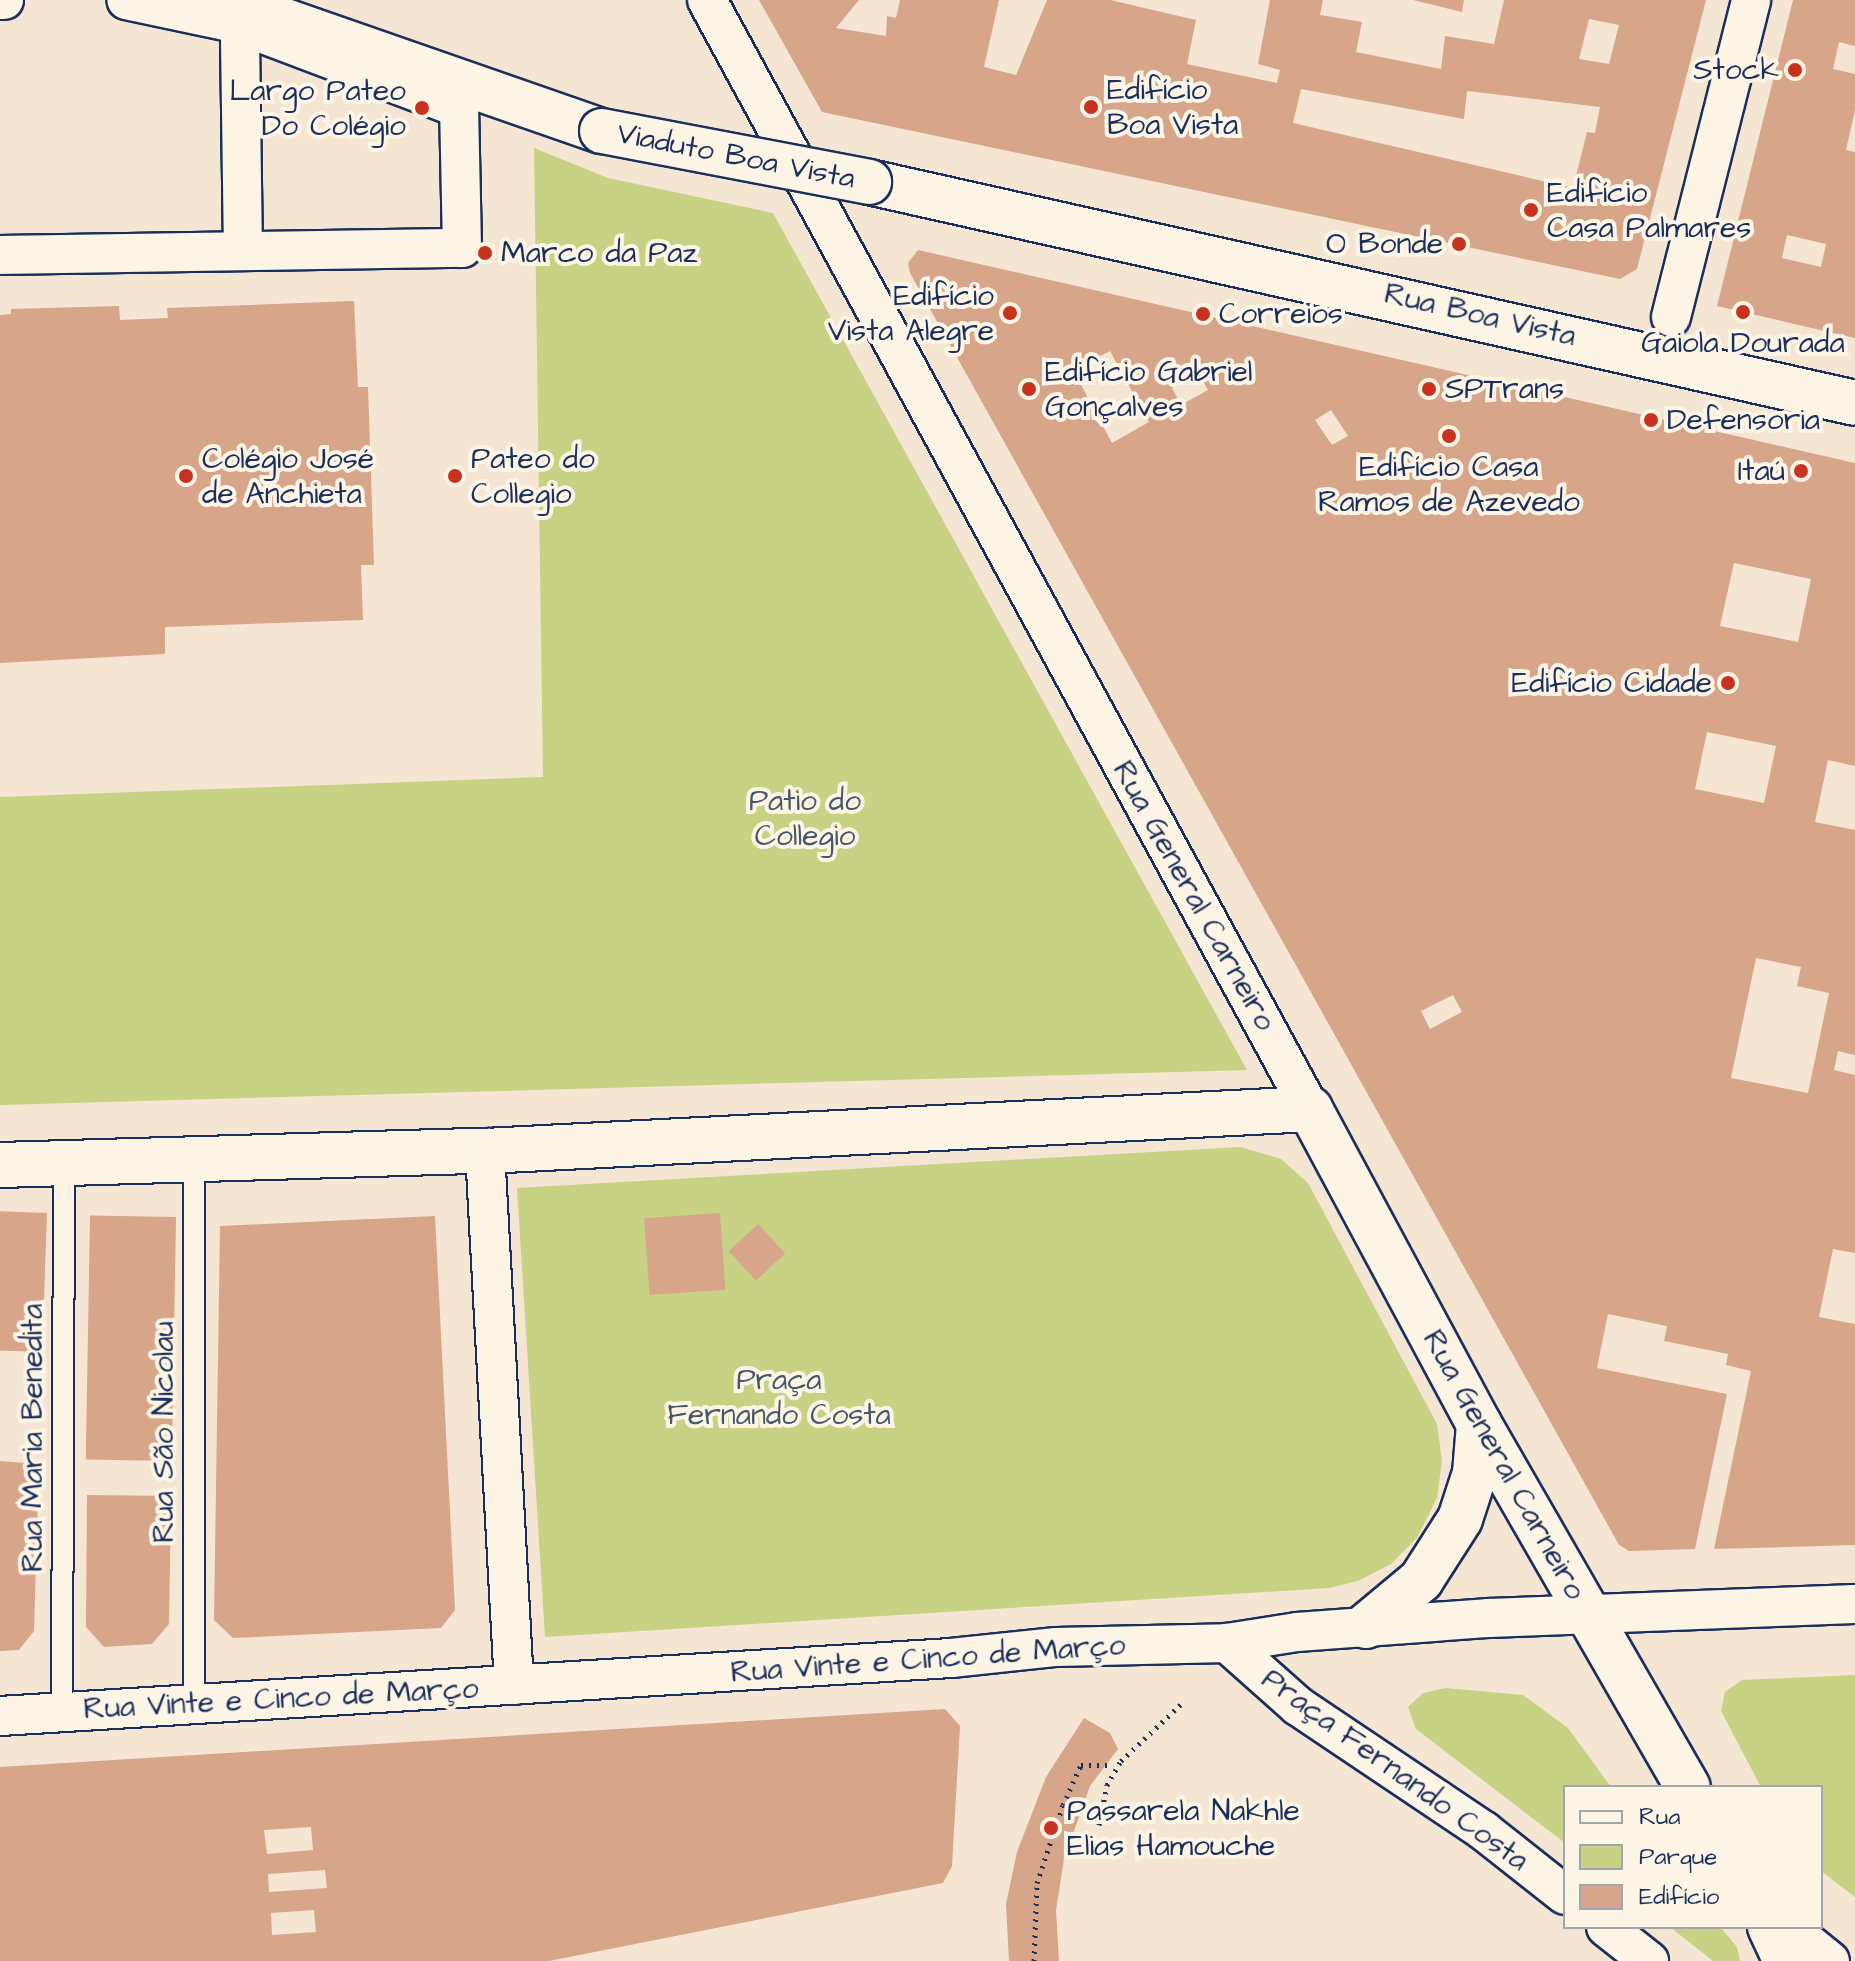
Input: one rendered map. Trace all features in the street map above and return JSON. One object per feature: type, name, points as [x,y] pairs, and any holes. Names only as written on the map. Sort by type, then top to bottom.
[{"type":"street","points":[[0,255],[462,248],[459,108],[234,23],[126,0]]},
{"type":"street","name":"Rua General Carneiro","points":[[707,0],[1479,1424],[1687,1785]]},
{"type":"street","points":[[1671,317],[1751,0]]},
{"type":"street","points":[[233,19],[243,251]]},
{"type":"street","name":"Viaduto Boa Vista","points":[[233,19],[602,131],[869,182]]},
{"type":"street","name":"Rua Boa Vista","points":[[869,182],[1855,403]]},
{"type":"street","points":[[0,1165],[485,1151],[1310,1109]]},
{"type":"street","points":[[485,1151],[514,1685]]},
{"type":"street","points":[[1366,1626],[1421,1580],[1455,1529],[1475,1473],[1479,1424]]},
{"type":"street","name":"Rua Vinte e Cinco de Março","points":[[0,1716],[194,1706],[1056,1647],[1227,1643],[1366,1626],[1586,1612],[1855,1604]]},
{"type":"street","name":"Praça Fernando Costa","points":[[1227,1643],[1298,1706],[1484,1831],[1563,1893]]},
{"type":"street","points":[[1609,1929],[1649,1961]]},
{"type":"street","points":[[1771,1929],[1786,1961]]},
{"type":"street","points":[[1790,1929],[1830,1961]]},
{"type":"lane","name":"Rua São Nicolau","points":[[194,1158],[194,1706]]},
{"type":"lane","name":"Rua Maria Benedita","points":[[62,1713],[64,1164]]},
{"type":"path","points":[[1099,1825],[1107,1785],[1121,1761],[1181,1704]]},
{"type":"path","points":[[1034,1961],[1037,1883],[1063,1805],[1081,1765],[1108,1765]]},
{"type":"green space","name":"Patio do Collegio","points":[[534,148],[608,178],[773,213],[1247,1070],[0,1105],[0,797],[543,777]]},
{"type":"green space","name":"Praça Fernando Costa","points":[[1240,1147],[1281,1159],[1308,1183],[1437,1424],[1442,1461],[1437,1498],[1417,1538],[1391,1564],[1358,1581],[1329,1588],[545,1637],[517,1188]]},
{"type":"green space","points":[[1855,1675],[1855,1897],[1823,1873],[1823,1785],[1760,1785],[1721,1711],[1725,1692],[1742,1680]]},
{"type":"green space","points":[[1446,1688],[1523,1695],[1568,1728],[1610,1785],[1563,1785],[1563,1841],[1416,1729],[1408,1707],[1423,1693]]},
{"type":"green space","points":[[1673,1929],[1722,1929],[1737,1947],[1740,1961],[1713,1961]]},
{"type":"building","points":[[759,0],[859,0],[836,28],[886,36],[887,16],[896,18],[900,0],[999,0],[984,67],[1016,75],[1047,0],[1110,0],[1196,20],[1187,64],[1277,83],[1280,70],[1258,64],[1270,0],[1323,0],[1320,15],[1362,22],[1356,52],[1441,69],[1445,36],[1494,44],[1504,0],[1706,0],[1637,269],[1620,279],[822,112]],"holes":[[[1589,19],[1619,25],[1609,64],[1579,59]],[[1301,89],[1464,119],[1467,91],[1600,107],[1595,133],[1587,132],[1573,188],[1293,123]]]},
{"type":"building","points":[[1413,0],[1464,0],[1462,12]]},
{"type":"building","points":[[1793,0],[1855,0],[1855,46],[1839,42],[1833,69],[1855,74],[1855,110],[1846,150],[1855,152],[1855,338],[1717,306]],"holes":[[[1787,235],[1826,244],[1821,267],[1782,258]]]},
{"type":"building","points":[[918,250],[1855,463],[1855,766],[1828,760],[1815,822],[1855,830],[1855,1055],[1838,1051],[1834,1070],[1855,1075],[1855,1253],[1833,1249],[1819,1317],[1855,1324],[1855,1545],[1714,1549],[1751,1371],[1726,1365],[1728,1354],[1664,1341],[1667,1326],[1608,1314],[1597,1368],[1727,1394],[1695,1549],[1629,1551],[1619,1545],[910,273],[908,263]],"holes":[[[1110,351],[1149,422],[1112,443],[1073,370]],[[1199,374],[1208,390],[1181,405],[1172,388]],[[1331,410],[1348,436],[1332,445],[1315,420]],[[1734,563],[1811,579],[1798,642],[1720,626]],[[1707,732],[1776,746],[1764,803],[1695,789]],[[1756,958],[1801,967],[1797,986],[1829,993],[1808,1093],[1731,1078]],[[1453,995],[1462,1012],[1430,1029],[1421,1011]]]},
{"type":"building","name":"Colégio José de Anchieta","points":[[354,301],[358,387],[368,387],[374,565],[361,565],[363,620],[165,627],[165,654],[0,663],[0,315],[11,314],[11,309],[119,306],[120,320],[168,318],[167,308]]},
{"type":"building","points":[[0,1211],[47,1213],[42,1352],[0,1350]]},
{"type":"building","points":[[720,1213],[725,1290],[650,1295],[644,1218]]},
{"type":"building","points":[[90,1215],[176,1217],[172,1461],[86,1459]]},
{"type":"building","points":[[435,1216],[455,1610],[441,1628],[233,1638],[214,1620],[220,1226]]},
{"type":"building","points":[[758,1224],[785,1253],[756,1281],[729,1251]]},
{"type":"building","points":[[0,1461],[39,1464],[34,1631],[19,1650],[0,1651]]},
{"type":"building","points":[[87,1495],[171,1496],[169,1624],[152,1644],[104,1647],[86,1627]]},
{"type":"building","points":[[945,1709],[960,1726],[952,1866],[943,1883],[549,1961],[0,1961],[0,1767]],"holes":[[[311,1827],[313,1850],[267,1854],[264,1830]],[[325,1870],[327,1888],[269,1892],[268,1874]],[[314,1910],[316,1932],[272,1935],[271,1913]]]},
{"type":"building","name":"Passarela Nakhle Elias Hamouche","points":[[1084,1718],[1110,1733],[1118,1749],[1090,1786],[1064,1859],[1056,1910],[1059,1961],[1009,1961],[1006,1904],[1017,1852],[1046,1777]]},
{"type":"place","name":"Stock","points":[[1795,70]]},
{"type":"place","name":"Edifício Boa Vista","points":[[1091,107]]},
{"type":"place","name":"Largo Pateo Do Colégio","points":[[422,108]]},
{"type":"place","name":"Edifício Casa Palmares","points":[[1531,210]]},
{"type":"place","name":"O Bonde","points":[[1459,244]]},
{"type":"place","name":"Marco da Paz","points":[[485,253]]},
{"type":"place","name":"Gaiola Dourada","points":[[1743,312]]},
{"type":"place","name":"Edifício Vista Alegre","points":[[1010,313]]},
{"type":"place","name":"Correios","points":[[1203,314]]},
{"type":"place","name":"Edifício Gabriel Gonçalves","points":[[1029,389]]},
{"type":"place","name":"SPTrans","points":[[1429,389]]},
{"type":"place","name":"Defensoria","points":[[1651,420]]},
{"type":"place","name":"Edifício Casa Ramos de Azevedo","points":[[1449,436]]},
{"type":"place","name":"Itaú","points":[[1801,471]]},
{"type":"place","name":"Colégio José de Anchieta","points":[[186,476]]},
{"type":"place","name":"Pateo do Collegio","points":[[455,476]]},
{"type":"place","name":"Edifício Cidade","points":[[1728,683]]},
{"type":"place","name":"Passarela Nakhle Elias Hamouche","points":[[1051,1828]]}]
